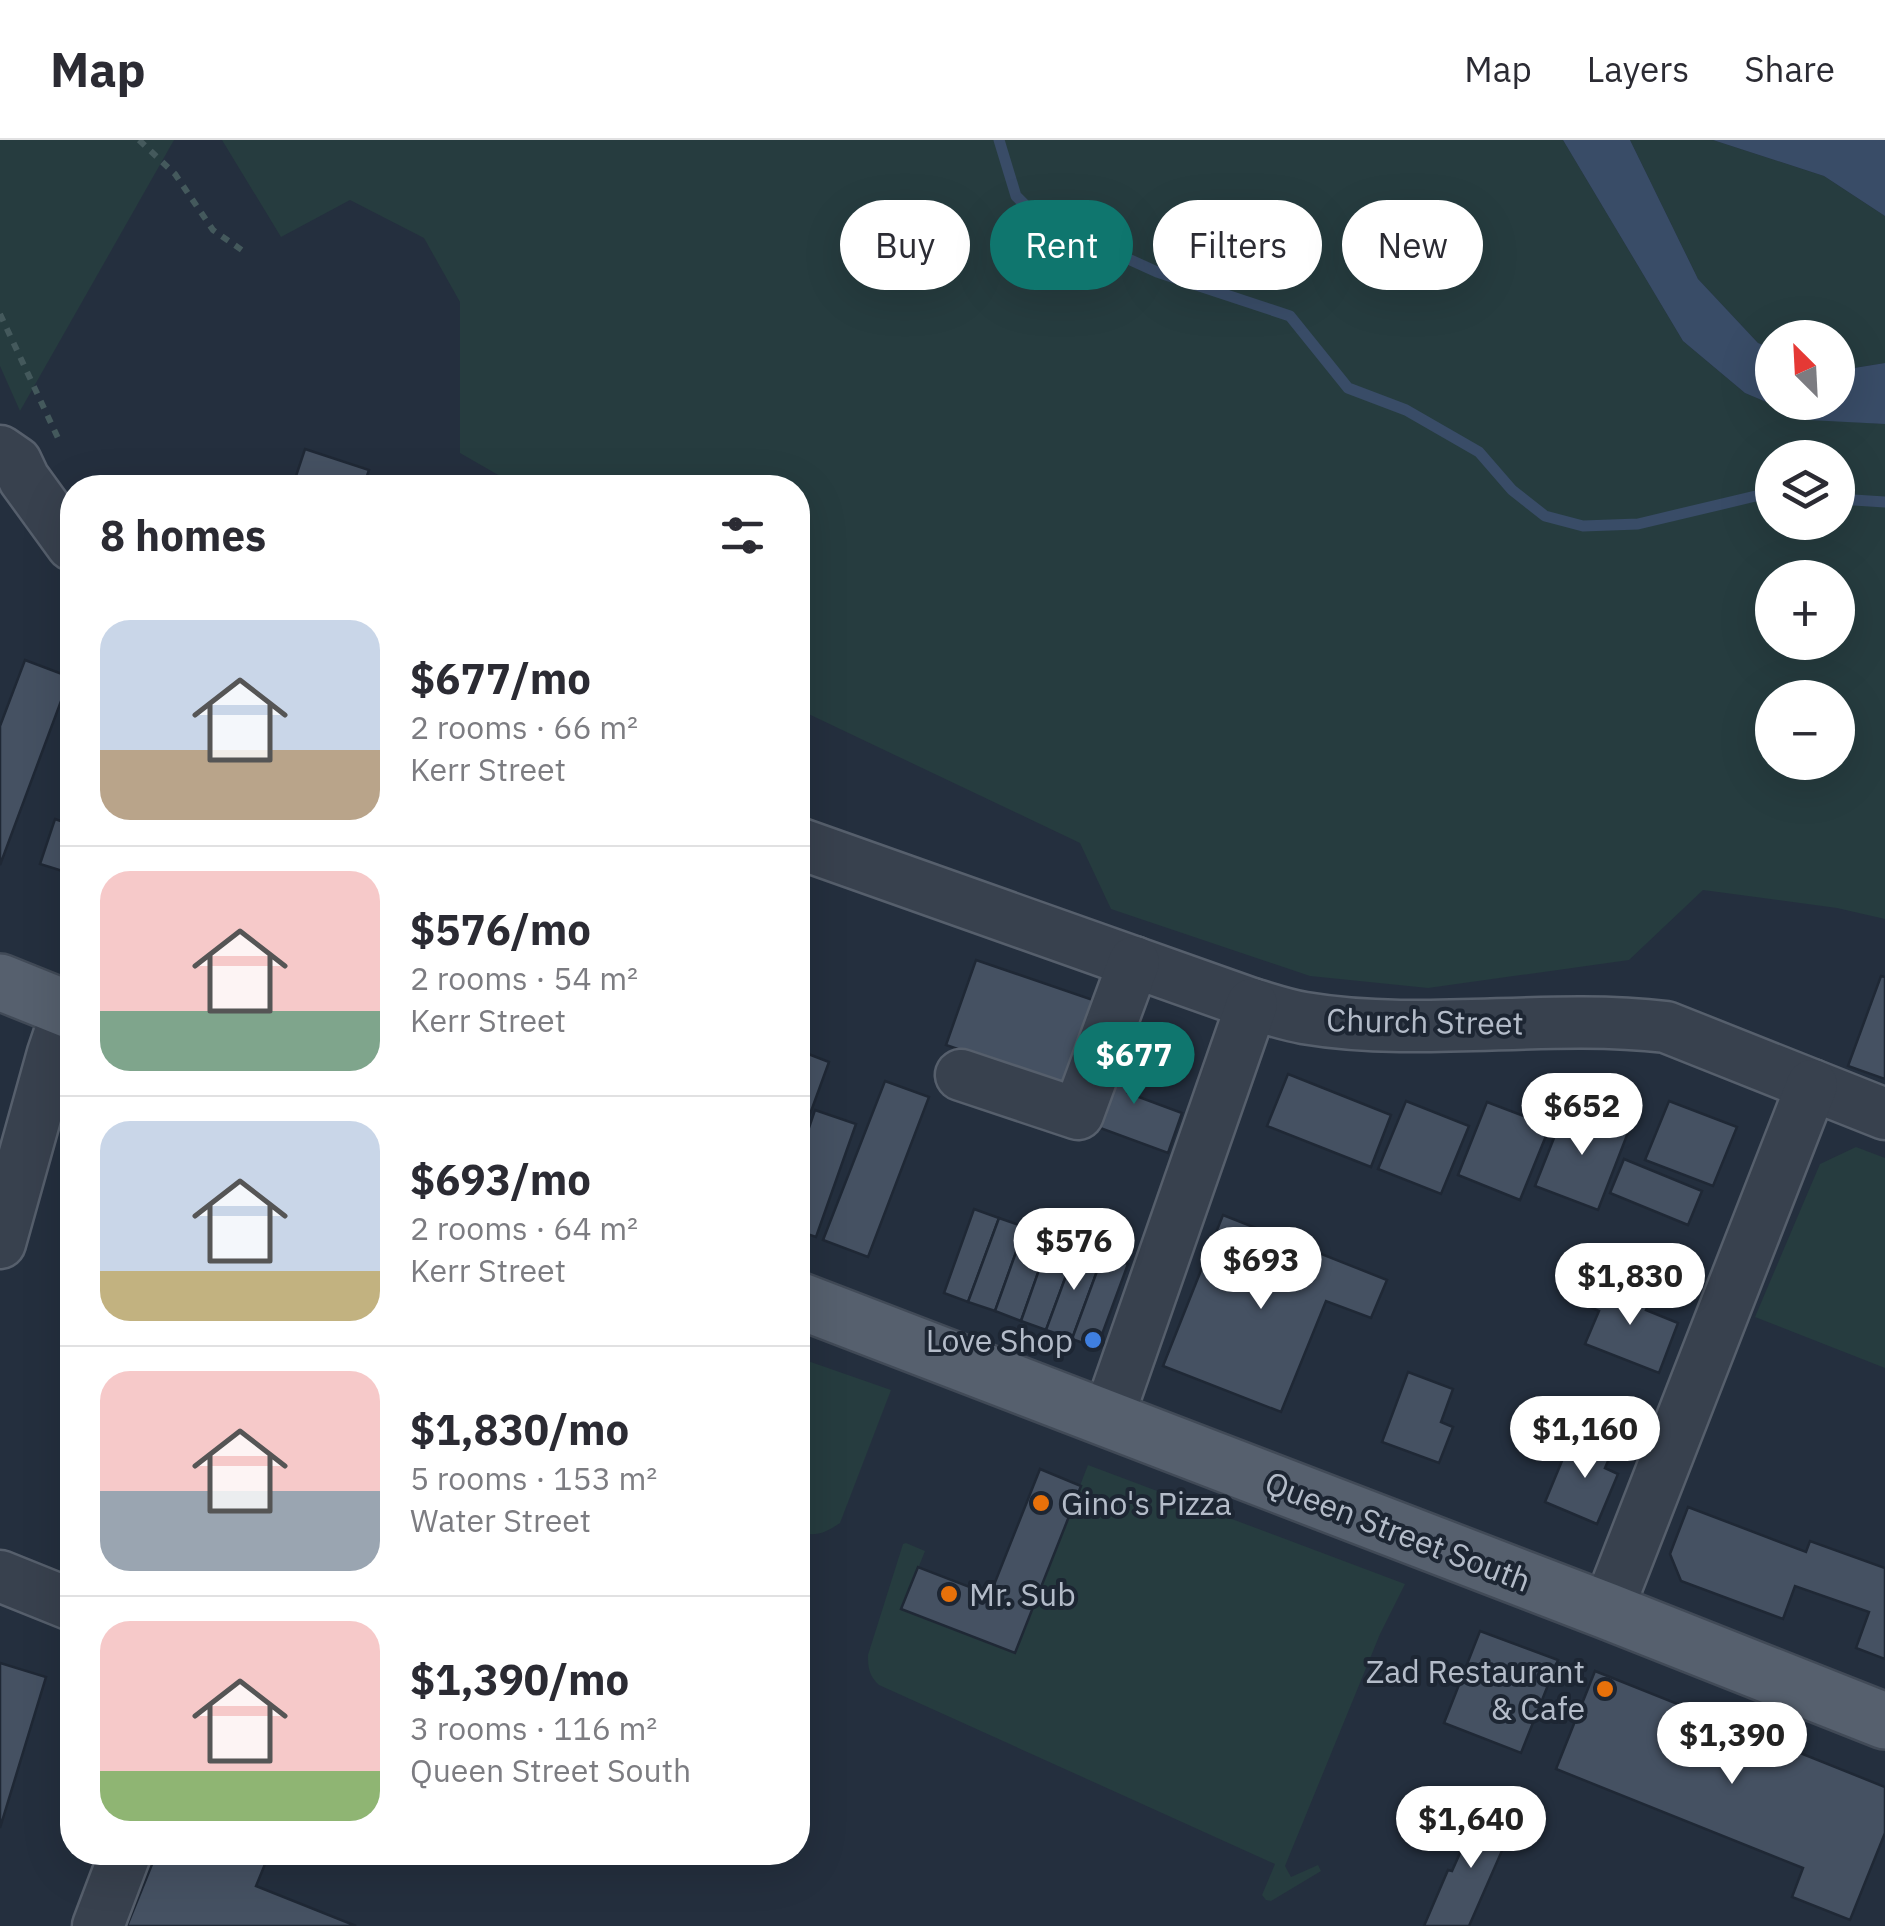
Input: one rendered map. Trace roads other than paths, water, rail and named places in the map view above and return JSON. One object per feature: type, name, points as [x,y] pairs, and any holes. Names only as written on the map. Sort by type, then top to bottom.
[{"type":"main road","points":[[0,982],[60,1006]]},
{"type":"main road","name":"Queen Street South","points":[[810,1305],[1885,1721]]},
{"type":"street","points":[[8,456],[60,528]]},
{"type":"street","name":"Church Street","points":[[810,847],[1301,1018],[1401,1026],[1636,1024],[1666,1028],[1885,1114]]},
{"type":"street","points":[[961,1074],[1078,1114],[1134,962]]},
{"type":"street","points":[[1107,1420],[1198,1092],[1252,1004]]},
{"type":"street","points":[[0,1243],[60,1037]]},
{"type":"street","points":[[1606,1611],[1812,1086]]},
{"type":"street","points":[[0,1576],[60,1600]]},
{"type":"street","points":[[98,1926],[121,1865]]},
{"type":"water","points":[[1563,140],[1630,140],[1698,279],[1755,340],[1755,397],[1683,341]]},
{"type":"water","points":[[1713,140],[1885,140],[1885,216],[1824,176]]},
{"type":"water","points":[[1885,363],[1885,424],[1809,420],[1855,420],[1855,368]]},
{"type":"waterway","points":[[999,140],[1016,196],[1038,218],[1157,272],[1290,316],[1348,388],[1406,410],[1479,452],[1512,490],[1545,516],[1583,526],[1638,524],[1755,496]]},
{"type":"waterway","points":[[1855,500],[1885,502]]},
{"type":"place","name":"Love Shop","points":[[1093,1340]]},
{"type":"place","name":"Gino's Pizza","points":[[1041,1503]]},
{"type":"place","name":"Mr. Sub","points":[[949,1594]]},
{"type":"place","name":"Zad Restaurant & Cafe","points":[[1605,1689]]}]
